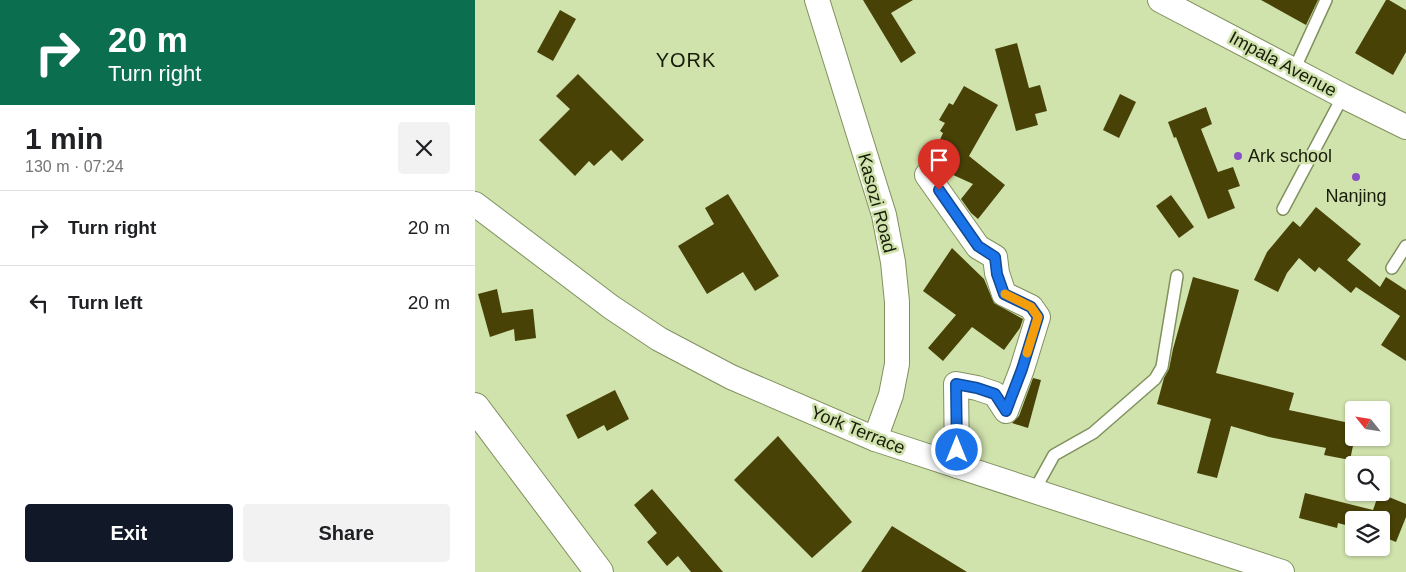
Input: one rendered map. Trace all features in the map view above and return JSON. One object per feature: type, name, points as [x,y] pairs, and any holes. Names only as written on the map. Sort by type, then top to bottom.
[{"type":"street","name":"Kasozi Road","points":[[817,0],[884,215],[893,262],[897,302],[897,364],[891,395],[875,439]]},
{"type":"street","name":"Impala Avenue","points":[[1160,0],[1406,127]]},
{"type":"street","points":[[927,175],[978,246],[995,257],[997,274],[1004,294],[1031,307],[1038,317],[1022,369],[1006,411],[995,394],[956,384],[957,466]]},
{"type":"street","name":"York Terrace","points":[[475,204],[611,307],[659,339],[731,377],[875,439],[1282,572]]},
{"type":"street","points":[[475,407],[599,572]]},
{"type":"lane","points":[[1293,70],[1326,0]]},
{"type":"lane","points":[[1283,209],[1343,96]]},
{"type":"lane","points":[[1391,268],[1406,246]]},
{"type":"lane","points":[[1034,491],[1053,455],[1093,433],[1155,379],[1162,366],[1177,276]]},
{"type":"building","points":[[863,0],[913,0],[891,13],[916,53],[901,63]]},
{"type":"building","points":[[1261,0],[1318,0],[1306,25]]},
{"type":"building","points":[[1386,0],[1406,10],[1406,52],[1393,75],[1355,53]]},
{"type":"building","points":[[560,10],[576,19],[553,61],[537,52]]},
{"type":"building","points":[[1017,43],[1029,88],[1040,85],[1047,111],[1035,114],[1038,125],[1016,131],[995,49]]},
{"type":"building","points":[[578,74],[644,140],[622,161],[611,150],[594,166],[589,161],[575,176],[539,140],[570,109],[556,96]]},
{"type":"building","points":[[964,86],[998,105],[969,156],[1005,185],[978,219],[961,199],[973,184],[940,169],[930,162],[943,133],[940,131],[945,123],[939,120],[949,103],[953,105]]},
{"type":"building","points":[[1120,94],[1136,102],[1119,138],[1103,130]]},
{"type":"building","points":[[1206,107],[1212,124],[1201,129],[1218,172],[1233,167],[1240,186],[1228,190],[1235,208],[1208,219],[1176,137],[1174,138],[1168,122]]},
{"type":"building","points":[[728,194],[779,276],[755,291],[743,272],[707,294],[678,246],[714,224],[705,208]]},
{"type":"building","points":[[1171,195],[1194,227],[1179,238],[1156,206]]},
{"type":"building","points":[[1316,207],[1361,244],[1347,260],[1380,287],[1386,277],[1406,290],[1406,361],[1381,345],[1400,316],[1356,287],[1351,293],[1319,267],[1315,272],[1299,258],[1287,273],[1278,292],[1254,280],[1267,252],[1293,221],[1300,227]]},
{"type":"building","points":[[952,248],[984,279],[994,303],[1023,319],[1020,328],[1004,350],[972,327],[943,361],[928,348],[956,315],[923,291]]},
{"type":"building","points":[[1193,277],[1239,290],[1216,373],[1294,393],[1289,410],[1345,422],[1345,446],[1353,446],[1351,456],[1345,456],[1345,459],[1324,455],[1326,448],[1269,437],[1231,426],[1217,478],[1197,473],[1211,419],[1157,404],[1164,378],[1169,369]]},
{"type":"building","points":[[497,289],[502,313],[533,309],[536,338],[515,341],[514,329],[490,337],[478,294]]},
{"type":"building","points":[[1033,378],[1041,380],[1028,428],[1012,423],[1019,416]]},
{"type":"building","points":[[615,390],[629,419],[607,431],[604,425],[578,439],[566,415]]},
{"type":"building","points":[[778,436],[852,522],[812,558],[734,480]]},
{"type":"building","points":[[652,489],[723,572],[691,572],[678,556],[667,566],[647,542],[657,533],[634,505]]},
{"type":"building","points":[[1305,493],[1373,510],[1376,501],[1390,501],[1390,497],[1406,504],[1406,517],[1396,542],[1390,540],[1390,511],[1345,511],[1345,525],[1338,523],[1337,528],[1299,518]]},
{"type":"building","points":[[892,526],[967,572],[861,572]]},
{"type":"slow traffic","points":[[1005,294],[1031,307],[1038,317],[1027,353]]},
{"type":"place","name":"Ark school","points":[[1238,156]]},
{"type":"place","name":"Nanjing","points":[[1356,177]]},
{"type":"district","name":"YORK","points":[[686,60]]},
{"type":"route","points":[[939,190],[978,246],[995,257],[997,274],[1004,294],[1031,307],[1038,317],[1022,369],[1006,411],[995,394],[956,384],[957,450]]}]
